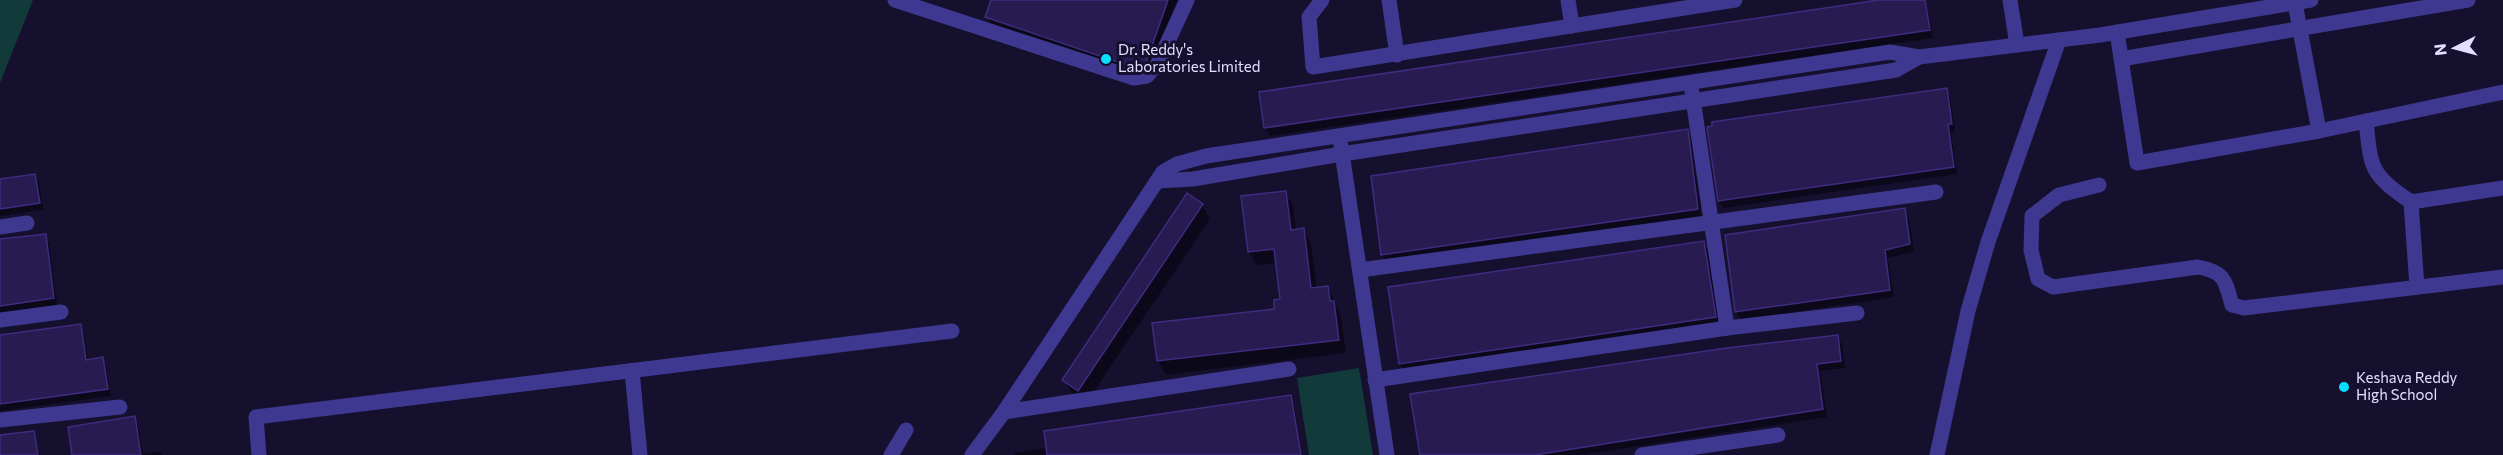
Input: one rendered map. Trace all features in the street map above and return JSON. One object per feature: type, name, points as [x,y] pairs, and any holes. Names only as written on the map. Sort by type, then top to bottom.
[{"type":"street","points":[[895,0],[1134,78],[1146,76],[1158,63],[1187,0]]},
{"type":"street","points":[[1322,0],[1309,17],[1313,67],[1734,0]]},
{"type":"street","points":[[1389,0],[1397,55]]},
{"type":"street","points":[[1568,0],[1572,26]]},
{"type":"street","points":[[2010,0],[2017,45]]},
{"type":"street","points":[[972,455],[1004,412],[1163,172],[1177,164],[1206,156],[1339,137],[1690,80],[1890,52],[1919,57],[2058,40],[2311,0]]},
{"type":"street","points":[[2121,59],[2468,0]]},
{"type":"street","points":[[2295,3],[2319,131]]},
{"type":"street","points":[[2117,32],[2136,164],[2319,131],[2503,92]]},
{"type":"street","points":[[1937,455],[1968,311],[1988,242],[2058,40]]},
{"type":"street","points":[[1157,181],[1193,179],[1342,154],[1896,70],[1919,57]]},
{"type":"street","points":[[1690,80],[1727,328]]},
{"type":"street","points":[[2366,121],[2370,159],[2382,183],[2411,202],[2503,188]]},
{"type":"street","points":[[1339,137],[1387,455]]},
{"type":"street","points":[[2099,185],[2060,195],[2032,216],[2031,250],[2038,279],[2053,287],[2198,267],[2215,270],[2226,281],[2232,305],[2244,308],[2503,277]]},
{"type":"street","points":[[1360,270],[1936,192]]},
{"type":"street","points":[[2411,202],[2417,287]]},
{"type":"street","points":[[0,227],[27,223]]},
{"type":"street","points":[[0,320],[61,312]]},
{"type":"street","points":[[1375,380],[1727,328],[1857,313]]},
{"type":"street","points":[[259,455],[256,417],[952,331]]},
{"type":"street","points":[[1004,412],[1288,369]]},
{"type":"street","points":[[632,371],[640,455]]},
{"type":"street","points":[[0,420],[120,407]]},
{"type":"street","points":[[891,455],[906,430]]},
{"type":"street","points":[[1642,455],[1778,435]]},
{"type":"green space","points":[[0,0],[33,0],[0,83]]},
{"type":"green space","points":[[1359,368],[1373,455],[1309,455],[1297,378]]},
{"type":"building","points":[[991,0],[1168,0],[1146,63],[1142,67],[1135,68],[985,17]]},
{"type":"building","points":[[1879,0],[1925,0],[1930,30],[1264,128],[1259,92]]},
{"type":"building","points":[[1947,88],[1952,124],[1948,124],[1954,167],[1718,201],[1707,127],[1712,126],[1712,122]]},
{"type":"building","points":[[1688,129],[1698,209],[1381,255],[1371,176]]},
{"type":"building","points":[[35,174],[40,203],[0,209],[0,179]]},
{"type":"building","points":[[1286,191],[1291,230],[1304,228],[1311,288],[1328,286],[1330,301],[1334,301],[1339,340],[1157,361],[1152,323],[1274,309],[1274,300],[1280,299],[1274,249],[1248,252],[1241,196]]},
{"type":"building","points":[[1187,193],[1203,204],[1078,391],[1062,380]]},
{"type":"building","points":[[1905,208],[1910,244],[1885,250],[1890,290],[1735,312],[1725,235]]},
{"type":"building","points":[[46,234],[54,298],[0,306],[0,239]]},
{"type":"building","points":[[1704,241],[1716,317],[1399,364],[1388,287]]},
{"type":"building","points":[[81,324],[86,360],[103,357],[108,389],[0,404],[0,335]]},
{"type":"building","points":[[1838,335],[1841,361],[1817,364],[1823,409],[1535,455],[1420,455],[1410,394],[1727,348]]},
{"type":"building","points":[[1291,395],[1301,455],[1047,455],[1044,431]]},
{"type":"building","points":[[135,416],[141,455],[72,455],[68,427]]},
{"type":"building","points":[[34,431],[38,455],[0,455],[0,435]]},
{"type":"place","name":"Dr. Reddy's Laboratories Limited","points":[[1106,59]]},
{"type":"place","name":"Keshava Reddy High School","points":[[2344,387]]}]
